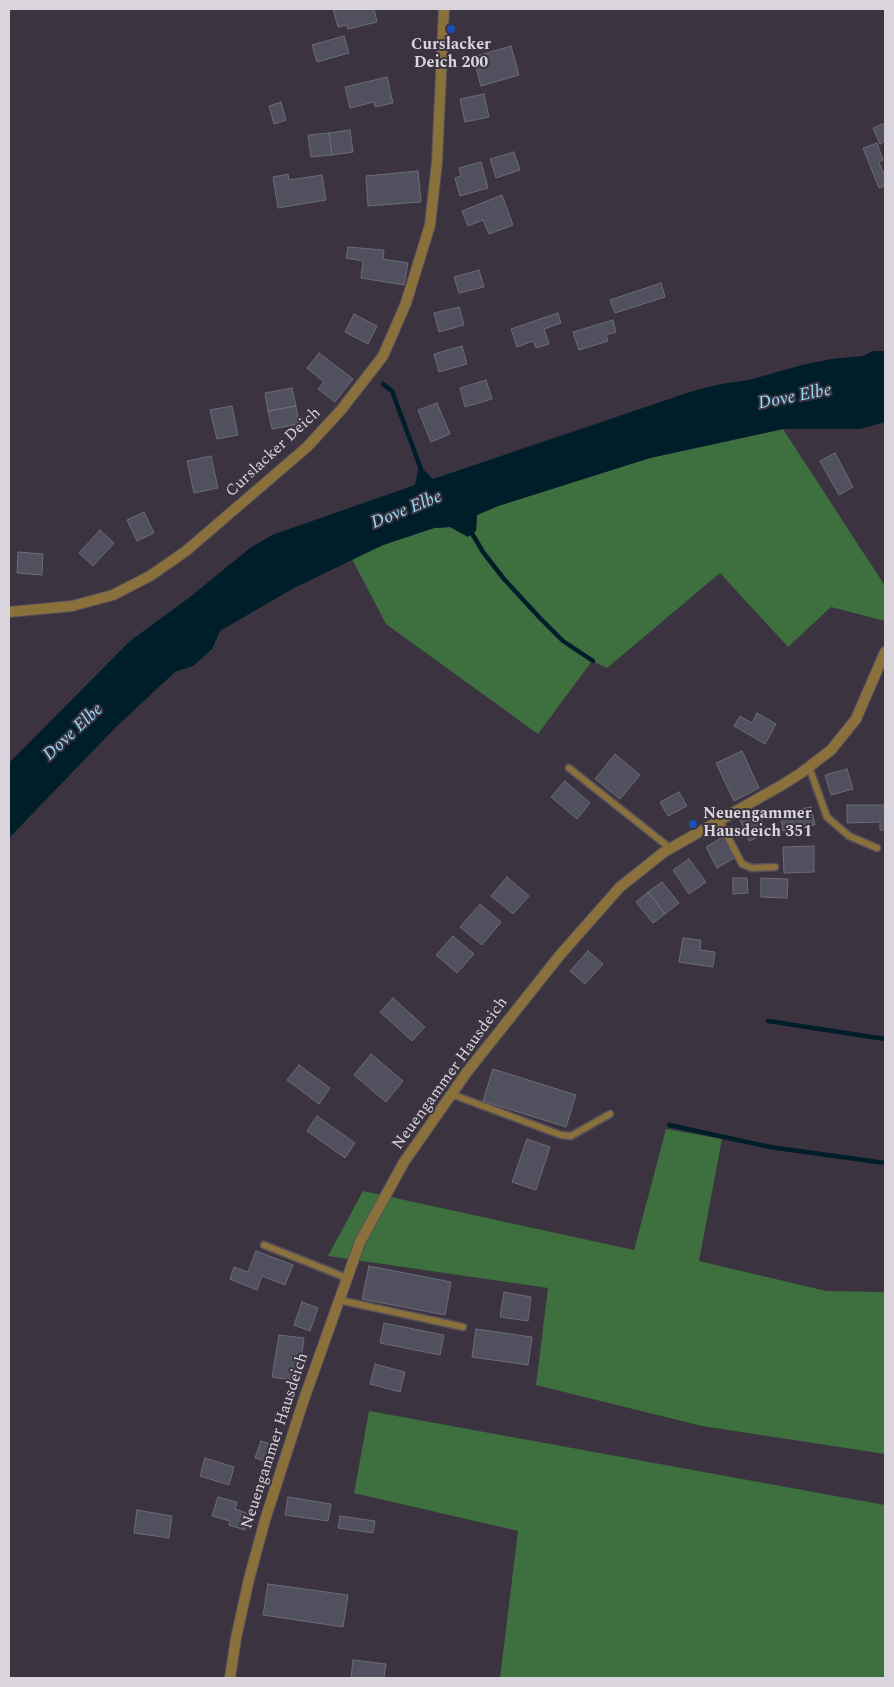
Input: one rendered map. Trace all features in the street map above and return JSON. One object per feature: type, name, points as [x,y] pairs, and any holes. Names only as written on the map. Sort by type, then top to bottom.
[{"type":"street","name":"Curslacker Deich","points":[[9,612],[72,606],[113,595],[150,576],[186,551],[307,447],[341,410],[383,356],[406,304],[430,225],[437,162],[444,9]]},
{"type":"street","name":"Neuengammer Hausdeich","points":[[230,1678],[236,1638],[249,1578],[265,1520],[304,1399],[360,1242],[404,1162],[467,1072],[560,955],[620,887],[670,848],[782,785],[831,750],[856,719],[885,652]]},
{"type":"lane","points":[[809,766],[827,817],[849,836],[877,848]]},
{"type":"lane","points":[[569,768],[670,848]]},
{"type":"lane","points":[[719,820],[742,864],[752,868],[775,866]]},
{"type":"lane","points":[[451,1094],[561,1135],[572,1136],[610,1114]]},
{"type":"lane","points":[[264,1245],[347,1278]]},
{"type":"lane","points":[[339,1300],[463,1327]]},
{"type":"green space","points":[[783,429],[885,586],[885,621],[831,607],[788,647],[720,573],[607,668],[592,661],[538,734],[386,624],[352,559],[383,545],[434,528],[450,527],[476,531],[477,515],[498,506],[650,458]]},
{"type":"green space","points":[[666,1129],[722,1139],[699,1261],[826,1291],[885,1292],[885,1454],[702,1426],[536,1385],[548,1288],[328,1256],[363,1191],[634,1250]]},
{"type":"green space","points":[[369,1411],[885,1505],[885,1678],[500,1678],[518,1531],[354,1493]]},
{"type":"water","name":"Dove Elbe","points":[[872,351],[885,351],[885,422],[860,429],[783,429],[650,458],[498,506],[477,515],[476,531],[468,537],[450,527],[434,528],[383,545],[292,589],[220,631],[212,649],[193,666],[175,672],[116,727],[9,838],[9,763],[130,641],[190,597],[250,548],[272,535],[415,485],[419,465],[433,479],[693,391],[749,380],[831,359],[863,356]]},
{"type":"building","points":[[333,9],[374,9],[377,22],[348,29],[347,25],[338,27]]},
{"type":"building","points":[[344,36],[349,53],[317,62],[312,45]]},
{"type":"building","points":[[511,46],[519,75],[481,86],[473,57]]},
{"type":"building","points":[[387,77],[393,103],[375,107],[374,102],[350,108],[345,87]]},
{"type":"building","points":[[484,94],[489,117],[465,122],[460,99]]},
{"type":"building","points":[[281,102],[286,120],[274,124],[269,106]]},
{"type":"building","points":[[885,123],[885,141],[880,144],[873,128]]},
{"type":"building","points":[[350,130],[353,152],[332,155],[329,133]]},
{"type":"building","points":[[329,133],[332,155],[311,157],[308,135]]},
{"type":"building","points":[[877,143],[883,160],[879,162],[885,177],[885,186],[879,188],[863,148]]},
{"type":"building","points":[[514,152],[520,170],[496,178],[490,159]]},
{"type":"building","points":[[481,162],[488,188],[460,196],[455,178],[461,176],[459,168]]},
{"type":"building","points":[[418,171],[421,202],[368,206],[366,176]]},
{"type":"building","points":[[288,174],[289,180],[322,175],[326,200],[278,208],[273,177]]},
{"type":"building","points":[[502,195],[513,225],[489,234],[483,220],[468,226],[462,211]]},
{"type":"building","points":[[348,247],[384,250],[383,259],[408,263],[404,285],[361,278],[363,261],[346,258]]},
{"type":"building","points":[[479,270],[484,287],[459,293],[454,277]]},
{"type":"building","points":[[661,283],[665,297],[615,313],[610,300]]},
{"type":"building","points":[[459,307],[464,325],[439,332],[434,313]]},
{"type":"building","points":[[558,313],[561,323],[544,329],[549,344],[536,348],[533,341],[517,347],[511,329]]},
{"type":"building","points":[[354,314],[377,326],[368,344],[345,332]]},
{"type":"building","points":[[613,320],[616,332],[606,335],[608,341],[579,350],[573,332]]},
{"type":"building","points":[[462,346],[467,364],[439,372],[434,354]]},
{"type":"building","points":[[319,353],[353,379],[335,402],[318,389],[324,382],[307,368]]},
{"type":"building","points":[[486,380],[492,399],[465,407],[460,388]]},
{"type":"building","points":[[292,388],[296,406],[268,411],[265,393]]},
{"type":"building","points":[[437,403],[450,434],[431,442],[418,410]]},
{"type":"building","points":[[232,406],[238,435],[217,439],[210,410]]},
{"type":"building","points":[[296,406],[299,424],[272,429],[268,411]]},
{"type":"building","points":[[835,453],[853,487],[839,495],[820,461]]},
{"type":"building","points":[[211,456],[218,488],[194,493],[187,461]]},
{"type":"building","points":[[144,512],[154,533],[137,541],[127,520]]},
{"type":"building","points":[[100,530],[114,543],[93,566],[79,553]]},
{"type":"building","points":[[18,552],[43,554],[42,575],[17,573]]},
{"type":"building","points":[[757,713],[776,724],[765,744],[734,726],[740,716],[752,723]]},
{"type":"building","points":[[742,751],[759,788],[734,801],[716,763]]},
{"type":"building","points":[[615,754],[640,775],[620,799],[595,779]]},
{"type":"building","points":[[847,769],[853,789],[831,795],[825,775]]},
{"type":"building","points":[[565,781],[590,803],[577,819],[551,797]]},
{"type":"building","points":[[679,792],[687,806],[668,816],[660,802]]},
{"type":"building","points":[[847,805],[885,805],[885,830],[880,830],[880,822],[847,823]]},
{"type":"building","points":[[811,807],[815,825],[783,831],[780,813]]},
{"type":"building","points":[[757,811],[767,833],[749,841],[740,819]]},
{"type":"building","points":[[724,836],[736,857],[717,868],[706,847]]},
{"type":"building","points":[[814,846],[814,872],[784,873],[783,847]]},
{"type":"building","points":[[689,859],[706,882],[689,894],[673,870]]},
{"type":"building","points":[[507,877],[529,896],[513,914],[491,896]]},
{"type":"building","points":[[733,878],[747,878],[748,893],[733,894]]},
{"type":"building","points":[[761,878],[788,879],[787,898],[761,897]]},
{"type":"building","points":[[662,882],[679,903],[665,914],[648,892]]},
{"type":"building","points":[[648,892],[665,914],[653,923],[636,902]]},
{"type":"building","points":[[480,904],[501,922],[482,945],[460,927]]},
{"type":"building","points":[[453,936],[474,954],[457,973],[436,955]]},
{"type":"building","points":[[683,938],[701,940],[700,950],[715,952],[713,967],[679,962]]},
{"type":"building","points":[[588,951],[603,964],[585,984],[570,971]]},
{"type":"building","points":[[393,998],[425,1027],[412,1041],[380,1012]]},
{"type":"building","points":[[371,1054],[403,1081],[386,1102],[354,1075]]},
{"type":"building","points":[[299,1065],[330,1088],[319,1104],[287,1080]]},
{"type":"building","points":[[493,1069],[576,1095],[566,1127],[483,1101]]},
{"type":"building","points":[[317,1116],[355,1143],[345,1158],[307,1131]]},
{"type":"building","points":[[527,1139],[550,1147],[536,1190],[512,1182]]},
{"type":"building","points":[[256,1251],[293,1265],[285,1285],[262,1276],[257,1290],[230,1279],[234,1267],[248,1272]]},
{"type":"building","points":[[369,1266],[451,1282],[445,1315],[362,1299]]},
{"type":"building","points":[[504,1292],[531,1297],[528,1321],[500,1317]]},
{"type":"building","points":[[302,1302],[318,1308],[310,1331],[294,1325]]},
{"type":"building","points":[[384,1323],[444,1335],[440,1355],[380,1343]]},
{"type":"building","points":[[476,1329],[532,1337],[528,1365],[472,1357]]},
{"type":"building","points":[[279,1335],[304,1338],[298,1381],[272,1377]]},
{"type":"building","points":[[375,1364],[405,1372],[400,1392],[370,1384]]},
{"type":"building","points":[[261,1441],[276,1446],[271,1463],[255,1458]]},
{"type":"building","points":[[205,1458],[234,1467],[229,1485],[200,1476]]},
{"type":"building","points":[[218,1497],[237,1502],[235,1509],[249,1514],[245,1530],[229,1525],[230,1521],[212,1516]]},
{"type":"building","points":[[288,1497],[331,1504],[328,1521],[285,1515]]},
{"type":"building","points":[[137,1510],[172,1516],[169,1538],[134,1533]]},
{"type":"building","points":[[340,1516],[375,1521],[373,1533],[338,1528]]},
{"type":"building","points":[[268,1584],[348,1595],[343,1627],[263,1615]]},
{"type":"building","points":[[353,1660],[386,1664],[384,1678],[351,1678]]},
{"type":"waterway","points":[[383,384],[392,391],[421,469]]},
{"type":"waterway","points":[[470,530],[483,552],[504,579],[539,617],[563,641],[593,661]]},
{"type":"waterway","points":[[768,1021],[885,1039]]},
{"type":"waterway","points":[[669,1125],[770,1147],[885,1163]]},
{"type":"place","name":"Curslacker Deich 200","points":[[451,29]]},
{"type":"place","name":"Neuengammer Hausdeich 351","points":[[693,824]]}]
